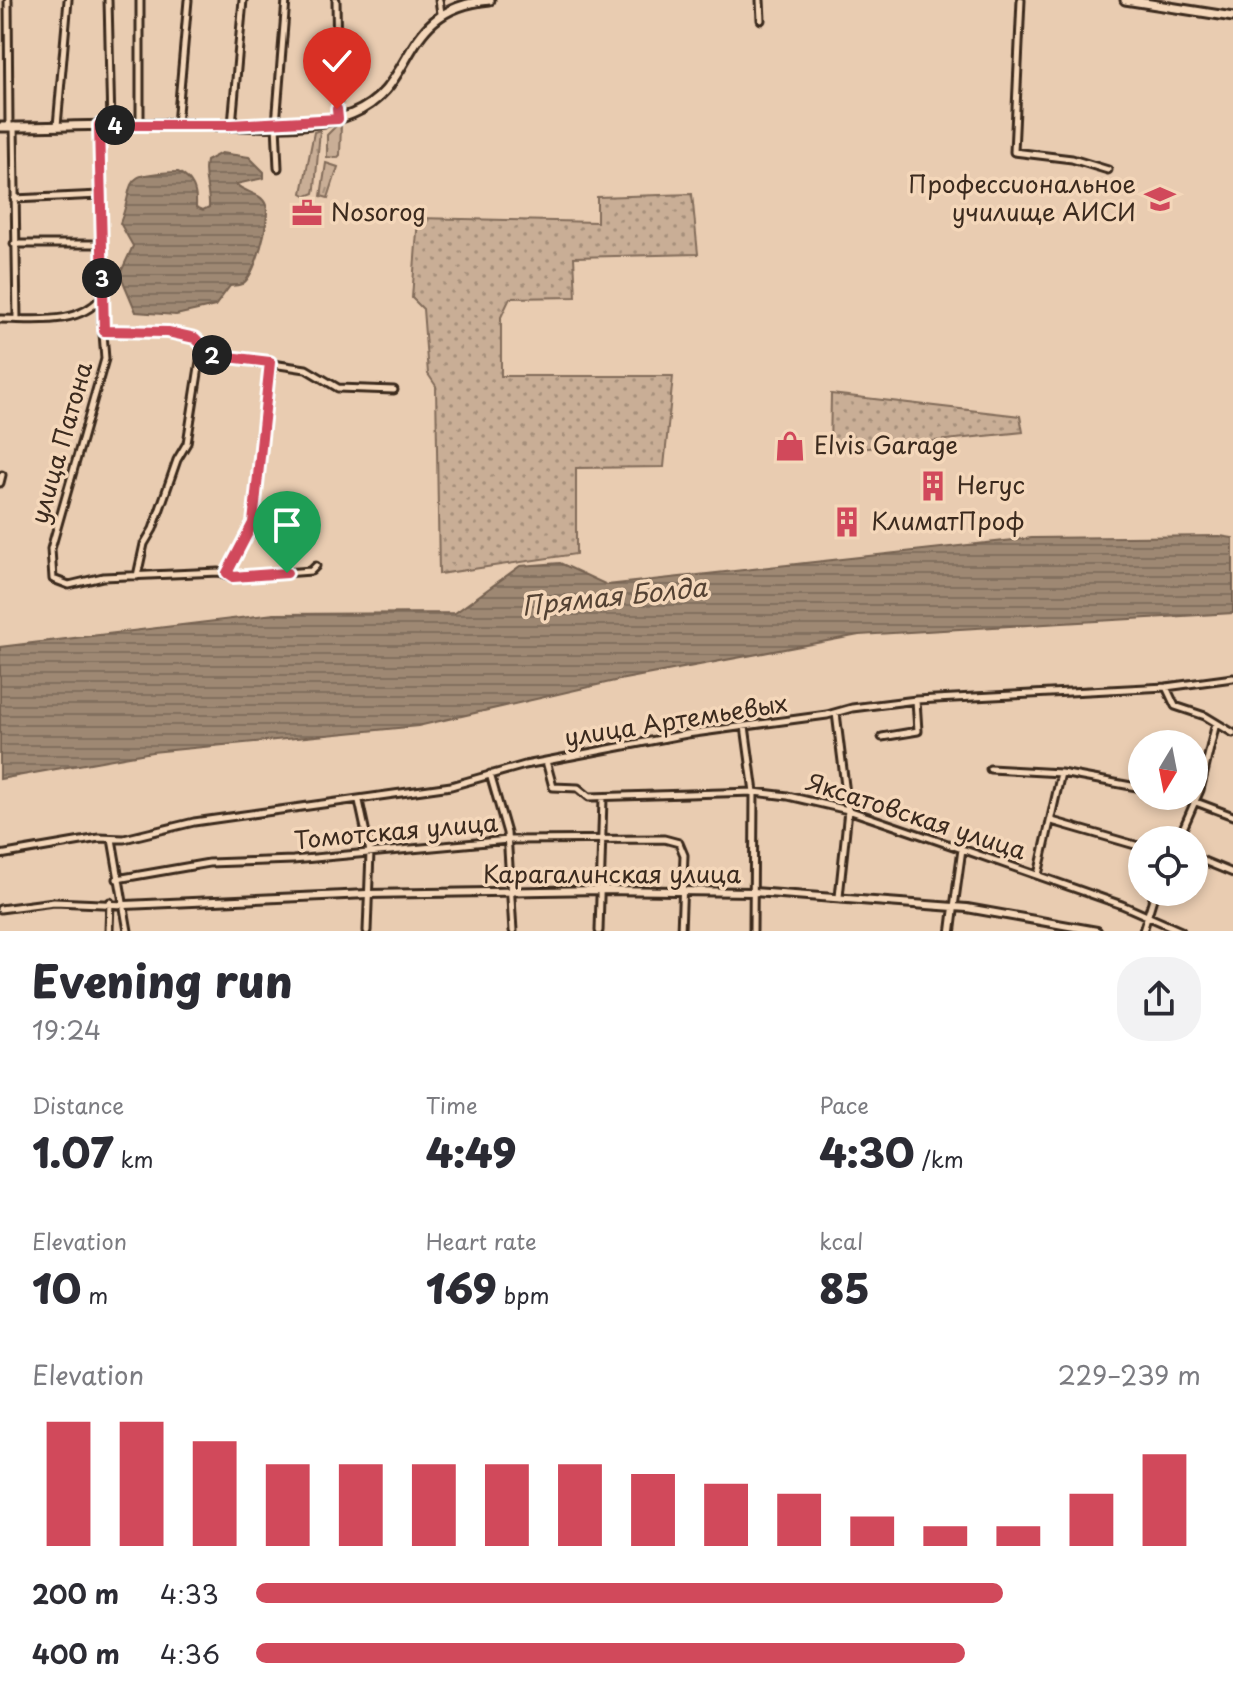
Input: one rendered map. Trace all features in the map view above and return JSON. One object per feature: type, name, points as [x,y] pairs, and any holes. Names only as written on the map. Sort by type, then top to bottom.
[{"type":"main road","points":[[0,127],[276,124],[338,119],[377,100],[413,42],[441,13],[490,0]]},
{"type":"main road","points":[[1125,0],[1233,17]]},
{"type":"street","points":[[8,0],[17,319]]},
{"type":"street","points":[[57,126],[68,0]]},
{"type":"street","points":[[108,0],[111,125]]},
{"type":"street","points":[[140,0],[140,125]]},
{"type":"street","points":[[177,124],[188,0]]},
{"type":"street","points":[[232,125],[243,0]]},
{"type":"street","points":[[278,168],[276,124],[286,0]]},
{"type":"street","points":[[336,0],[338,119]]},
{"type":"street","points":[[439,0],[441,13]]},
{"type":"street","points":[[760,0],[761,20]]},
{"type":"street","points":[[1021,0],[1014,152],[1072,159],[1108,170]]},
{"type":"street","name":"улица Патона","points":[[99,125],[103,370],[51,549],[53,579],[69,585],[103,577],[137,576]]},
{"type":"street","points":[[14,199],[100,195]]},
{"type":"street","points":[[14,244],[101,244]]},
{"type":"street","points":[[0,319],[69,318],[89,311],[102,297]]},
{"type":"street","points":[[104,331],[168,332],[195,338],[212,355],[306,369],[338,388],[394,390]]},
{"type":"street","points":[[202,347],[187,443],[177,460],[153,529],[144,544],[137,576],[227,573],[233,577],[311,571],[316,566]]},
{"type":"street","points":[[227,573],[253,523],[270,362]]},
{"type":"street","points":[[0,483],[2,475]]},
{"type":"street","name":"улица Артемьевых","points":[[0,855],[112,839],[194,822],[451,786],[546,761],[916,700],[1166,687],[1233,678]]},
{"type":"street","points":[[1166,687],[1175,706],[1233,733]]},
{"type":"street","points":[[882,737],[918,731],[916,700]]},
{"type":"street","points":[[836,713],[848,810],[839,897]]},
{"type":"street","points":[[1208,754],[1216,723]]},
{"type":"street","points":[[745,726],[754,792],[753,931]]},
{"type":"street","name":"Яксатовская улица","points":[[546,761],[553,787],[578,788],[589,797],[754,792],[848,810],[1038,875],[1146,916]]},
{"type":"street","points":[[990,769],[1061,773],[1128,785]]},
{"type":"street","points":[[1038,875],[1061,773]]},
{"type":"street","points":[[490,774],[501,802],[508,840],[513,931]]},
{"type":"street","points":[[599,931],[603,798]]},
{"type":"street","points":[[359,801],[370,852],[367,931]]},
{"type":"street","points":[[1208,805],[1233,816]]},
{"type":"street","points":[[1052,821],[1128,843]]},
{"type":"street","points":[[112,839],[128,931]]},
{"type":"street","name":"Томотская улица","points":[[117,879],[209,863],[293,860],[508,840],[664,839],[679,843],[684,855],[683,892]]},
{"type":"street","points":[[951,931],[962,849]]},
{"type":"street","points":[[1208,863],[1233,873]]},
{"type":"street","name":"Карагалинская улица","points":[[125,905],[367,894],[600,890],[754,892],[954,907],[1097,931]]},
{"type":"street","points":[[681,931],[683,892]]},
{"type":"street","points":[[0,909],[54,902],[125,905]]},
{"type":"street","points":[[109,931],[110,902]]},
{"type":"street","points":[[1143,931],[1150,906]]},
{"type":"street","points":[[1146,916],[1181,931]]},
{"type":"green space","points":[[338,124],[341,125],[340,155],[337,158],[327,157],[327,135]]},
{"type":"green space","points":[[320,130],[315,188],[314,193],[307,196],[302,193],[314,132]]},
{"type":"green space","points":[[326,163],[338,167],[328,198],[321,196]]},
{"type":"green space","points":[[692,194],[698,254],[574,257],[576,297],[510,298],[501,317],[501,376],[673,376],[664,467],[576,468],[576,554],[439,574],[436,386],[428,374],[423,309],[412,298],[418,218],[597,222],[597,197]]},
{"type":"green space","points":[[831,394],[1020,416],[1023,432],[830,452]]},
{"type":"water","points":[[221,153],[249,157],[264,172],[264,178],[236,184],[266,205],[264,234],[252,271],[242,284],[230,286],[215,306],[176,315],[136,312],[120,274],[133,246],[120,223],[132,182],[146,175],[178,172],[191,182],[196,207],[203,210],[209,207],[206,161]]},
{"type":"water","name":"Прямая Болда","points":[[1032,538],[1233,538],[1233,613],[859,635],[619,680],[418,726],[152,752],[0,779],[0,647],[274,614],[455,613],[520,566],[560,563],[607,585]]},
{"type":"place","name":"Профессиональное училище АИСИ","points":[[1160,199]]},
{"type":"place","name":"Nosorog","points":[[307,213]]},
{"type":"place","name":"Elvis Garage","points":[[790,446]]},
{"type":"place","name":"Негус","points":[[933,486]]},
{"type":"place","name":"КлиматПроф","points":[[847,522]]},
{"type":"route","points":[[287,573],[233,577],[227,573],[253,523],[270,362],[212,355],[195,338],[168,332],[104,331],[99,125],[298,123],[338,119],[337,109]]}]
